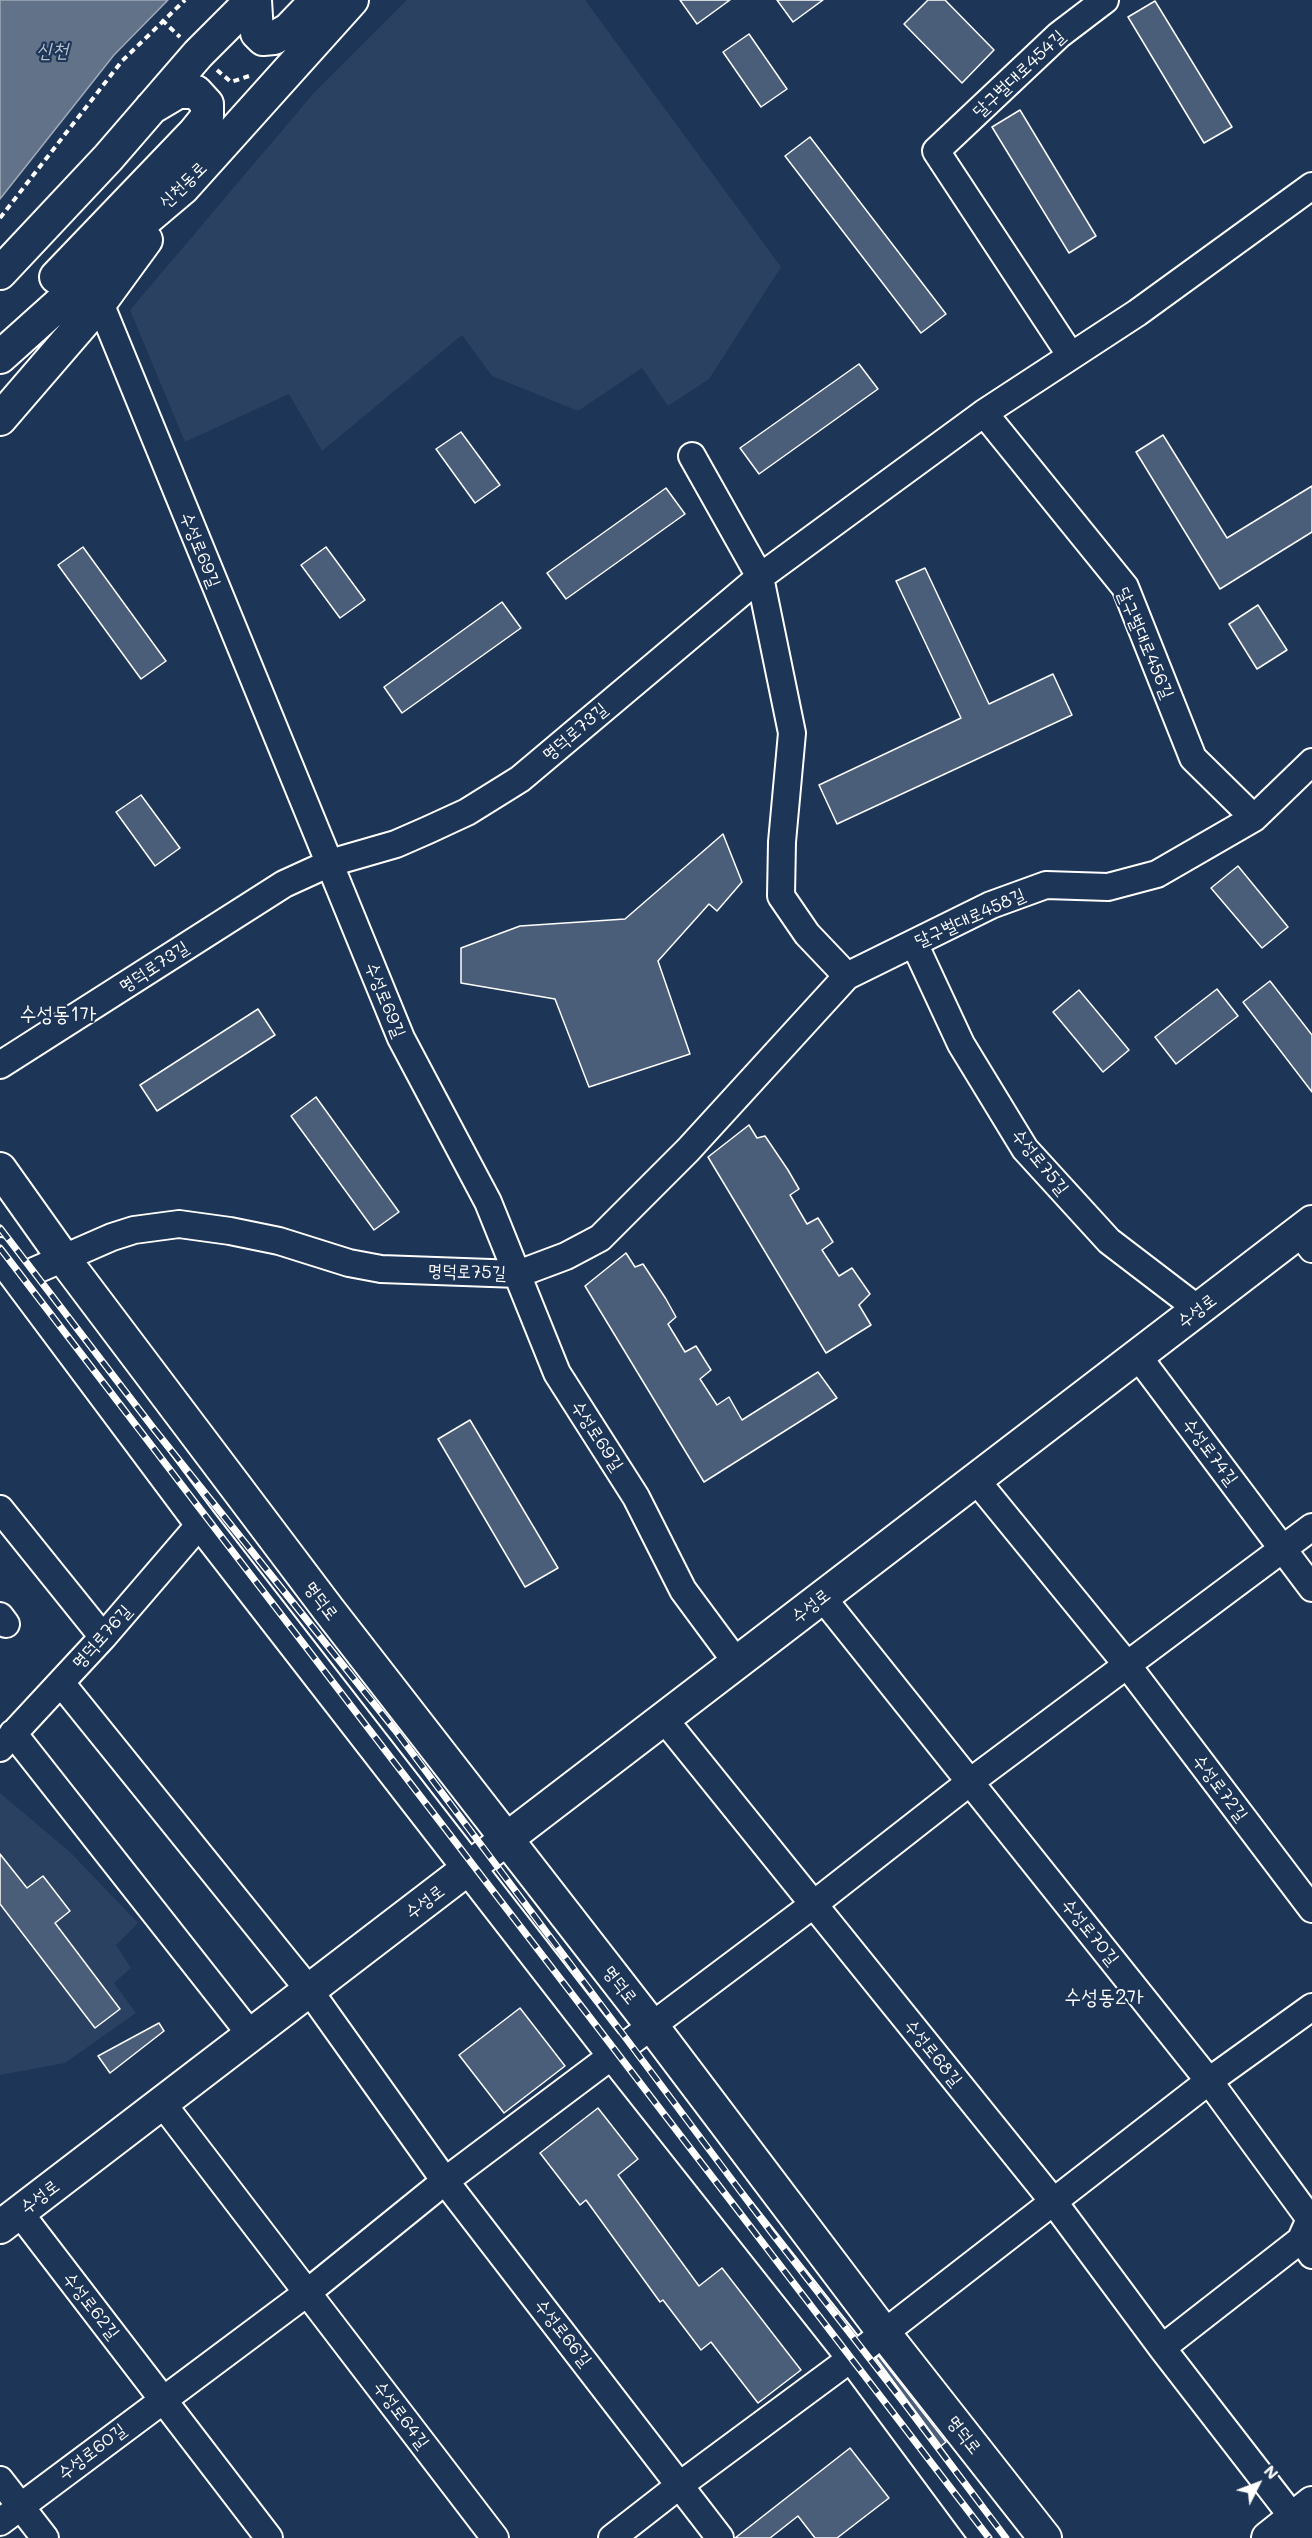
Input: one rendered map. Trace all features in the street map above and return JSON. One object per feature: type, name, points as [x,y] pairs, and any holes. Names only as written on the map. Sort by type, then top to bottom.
[{"type":"main road","points":[[253,0],[257,33],[263,39],[274,38],[288,30],[317,0]]},
{"type":"main road","points":[[0,273],[108,158],[198,54],[253,0]]},
{"type":"main road","name":"신천동로","points":[[0,357],[58,305],[144,221],[183,188],[352,0]]},
{"type":"main road","points":[[0,328],[53,280],[195,133],[207,117],[207,104],[196,92],[178,92],[151,108]]},
{"type":"main road","points":[[0,419],[100,303],[183,188]]},
{"type":"main road","name":"명덕로","points":[[0,1169],[64,1259],[320,1600],[652,2026],[884,2333],[1045,2538]]},
{"type":"main road","name":"수성로","points":[[10,2220],[1137,1355],[1198,1309],[1308,1235]]},
{"type":"main road","points":[[9,1266],[201,1523],[614,2055],[853,2357],[987,2538]]},
{"type":"main road","points":[[1268,2538],[1305,2520]]},
{"type":"street","name":"달구벌대로454길","points":[[1071,356],[936,151],[1059,35],[1105,0]]},
{"type":"street","points":[[760,577],[984,413],[1137,313],[1312,186]]},
{"type":"street","name":"수성로69길","points":[[100,303],[401,1038],[488,1202],[557,1373],[636,1497],[683,1590],[737,1663]]},
{"type":"street","name":"달구벌대로456길","points":[[984,413],[1125,587],[1193,758],[1254,818]]},
{"type":"street","points":[[692,456],[760,577],[792,733],[782,842],[781,896],[807,934],[847,976]]},
{"type":"street","name":"명덕로73길","points":[[0,1065],[284,884],[330,863],[396,844],[428,830],[468,812],[520,779],[760,577]]},
{"type":"street","name":"달구벌대로458길","points":[[847,976],[991,905],[1046,885],[1108,887],[1156,874],[1254,818],[1312,762]]},
{"type":"street","name":"수성로75길","points":[[914,943],[961,1044],[1025,1149],[1109,1241],[1198,1309]]},
{"type":"street","name":"명덕로75길","points":[[9,1266],[64,1259],[134,1230],[179,1224],[279,1241],[349,1263],[381,1269],[518,1274],[566,1256],[600,1238],[696,1142],[847,976]]},
{"type":"street","name":"수성로74길","points":[[1137,1355],[1312,1588]]},
{"type":"street","name":"수성로72길","points":[[976,1480],[1128,1666],[1312,1909]]},
{"type":"street","points":[[0,1509],[103,1637]]},
{"type":"street","name":"명덕로76길","points":[[7,1741],[103,1637],[201,1523]]},
{"type":"street","points":[[163,2399],[308,2292],[445,2181],[814,1904],[970,1782],[1312,1527]]},
{"type":"street","name":"수성로70길","points":[[822,1598],[1209,2081],[1310,2219],[1308,2242]]},
{"type":"street","points":[[61,1683],[309,1990]]},
{"type":"street","name":"수성로68길","points":[[664,1719],[1053,2201],[1162,2348],[1305,2520]]},
{"type":"street","points":[[7,1741],[251,2035]]},
{"type":"street","name":"수성로66길","points":[[309,1990],[445,2181],[720,2538]]},
{"type":"street","points":[[612,2538],[853,2357],[1209,2081],[1312,2007]]},
{"type":"street","name":"수성로64길","points":[[162,2103],[495,2538]]},
{"type":"street","name":"수성로62길","points":[[10,2220],[163,2399],[269,2538]]},
{"type":"street","points":[[1162,2348],[1308,2242]]},
{"type":"street","name":"수성로60길","points":[[0,2522],[163,2399]]},
{"type":"street","points":[[0,2480],[45,2538]]},
{"type":"path","points":[[0,218],[122,61],[185,0]]},
{"type":"shaded area","points":[[407,0],[585,0],[781,267],[709,379],[668,406],[642,368],[578,411],[492,376],[462,335],[322,451],[289,394],[185,442],[130,310],[313,94]]},
{"type":"shaded area","points":[[0,1793],[70,1852],[138,1923],[116,1945],[131,1968],[114,1983],[136,2013],[65,2063],[0,2075]]},
{"type":"water","name":"신천","points":[[0,0],[168,0],[114,55],[0,199]]},
{"type":"building","points":[[680,0],[730,0],[697,24]]},
{"type":"building","points":[[777,0],[823,0],[793,22]]},
{"type":"building","points":[[928,0],[945,0],[994,50],[962,83],[904,24]]},
{"type":"building","points":[[1155,1],[1232,127],[1204,143],[1128,17]]},
{"type":"building","points":[[749,34],[787,89],[761,107],[723,52]]},
{"type":"building","points":[[1020,110],[1096,236],[1069,253],[992,127]]},
{"type":"building","points":[[810,137],[946,314],[921,333],[785,156]]},
{"type":"building","points":[[859,364],[878,389],[759,474],[740,448]]},
{"type":"building","points":[[461,432],[500,485],[475,503],[436,449]]},
{"type":"building","points":[[1163,435],[1227,538],[1312,486],[1312,532],[1220,589],[1136,452]]},
{"type":"building","points":[[666,488],[685,514],[566,599],[547,573]]},
{"type":"building","points":[[83,547],[166,661],[141,679],[58,565]]},
{"type":"building","points":[[326,547],[365,600],[340,618],[301,565]]},
{"type":"building","points":[[925,568],[989,704],[1053,674],[1072,715],[837,824],[819,785],[961,718],[896,581]]},
{"type":"building","points":[[502,602],[521,628],[402,713],[384,687]]},
{"type":"building","points":[[1258,605],[1287,650],[1257,669],[1229,624]]},
{"type":"building","points":[[141,795],[180,848],[155,866],[116,812]]},
{"type":"building","points":[[723,834],[742,882],[717,911],[709,904],[658,961],[690,1054],[589,1087],[555,999],[461,983],[461,948],[520,926],[625,919]]},
{"type":"building","points":[[1238,866],[1288,927],[1262,948],[1211,888]]},
{"type":"building","points":[[1270,981],[1312,1035],[1312,1092],[1243,1002]]},
{"type":"building","points":[[1217,989],[1238,1016],[1176,1064],[1155,1037]]},
{"type":"building","points":[[1079,990],[1129,1050],[1103,1072],[1053,1012]]},
{"type":"building","points":[[258,1009],[275,1035],[157,1111],[140,1085]]},
{"type":"building","points":[[316,1097],[399,1212],[374,1230],[291,1116]]},
{"type":"building","points":[[749,1125],[757,1138],[765,1136],[788,1170],[799,1189],[790,1195],[807,1224],[818,1218],[833,1242],[822,1250],[839,1276],[852,1268],[870,1294],[859,1305],[871,1325],[826,1353],[708,1157]]},
{"type":"building","points":[[626,1253],[635,1267],[643,1264],[666,1299],[676,1317],[668,1324],[685,1352],[696,1346],[711,1370],[700,1379],[717,1405],[729,1397],[742,1420],[818,1372],[837,1398],[704,1482],[585,1286]]},
{"type":"building","points":[[470,1420],[558,1568],[525,1587],[438,1439]]},
{"type":"building","points":[[0,1854],[27,1888],[43,1876],[70,1911],[55,1923],[120,2009],[95,2028],[0,1904]]},
{"type":"building","points":[[520,2008],[565,2066],[504,2113],[459,2055]]},
{"type":"building","points":[[159,2023],[164,2031],[110,2073],[98,2056]]},
{"type":"building","points":[[598,2108],[638,2159],[618,2175],[699,2286],[722,2268],[801,2370],[758,2403],[711,2342],[701,2350],[663,2300],[660,2302],[586,2200],[580,2205],[540,2153]]},
{"type":"building","points":[[879,2356],[946,2442],[941,2446],[876,2358]]},
{"type":"building","points":[[850,2448],[889,2498],[837,2538],[815,2538],[798,2516],[770,2538],[735,2538]]},
{"type":"railway","points":[[0,1228],[154,1429],[395,1730],[771,2232],[1006,2538]]},
{"type":"railway","points":[[0,1248],[989,2538]]},
{"type":"district","name":"수성동1가","points":[[58,1015]]},
{"type":"district","name":"수성동2가","points":[[1104,1998]]}]
